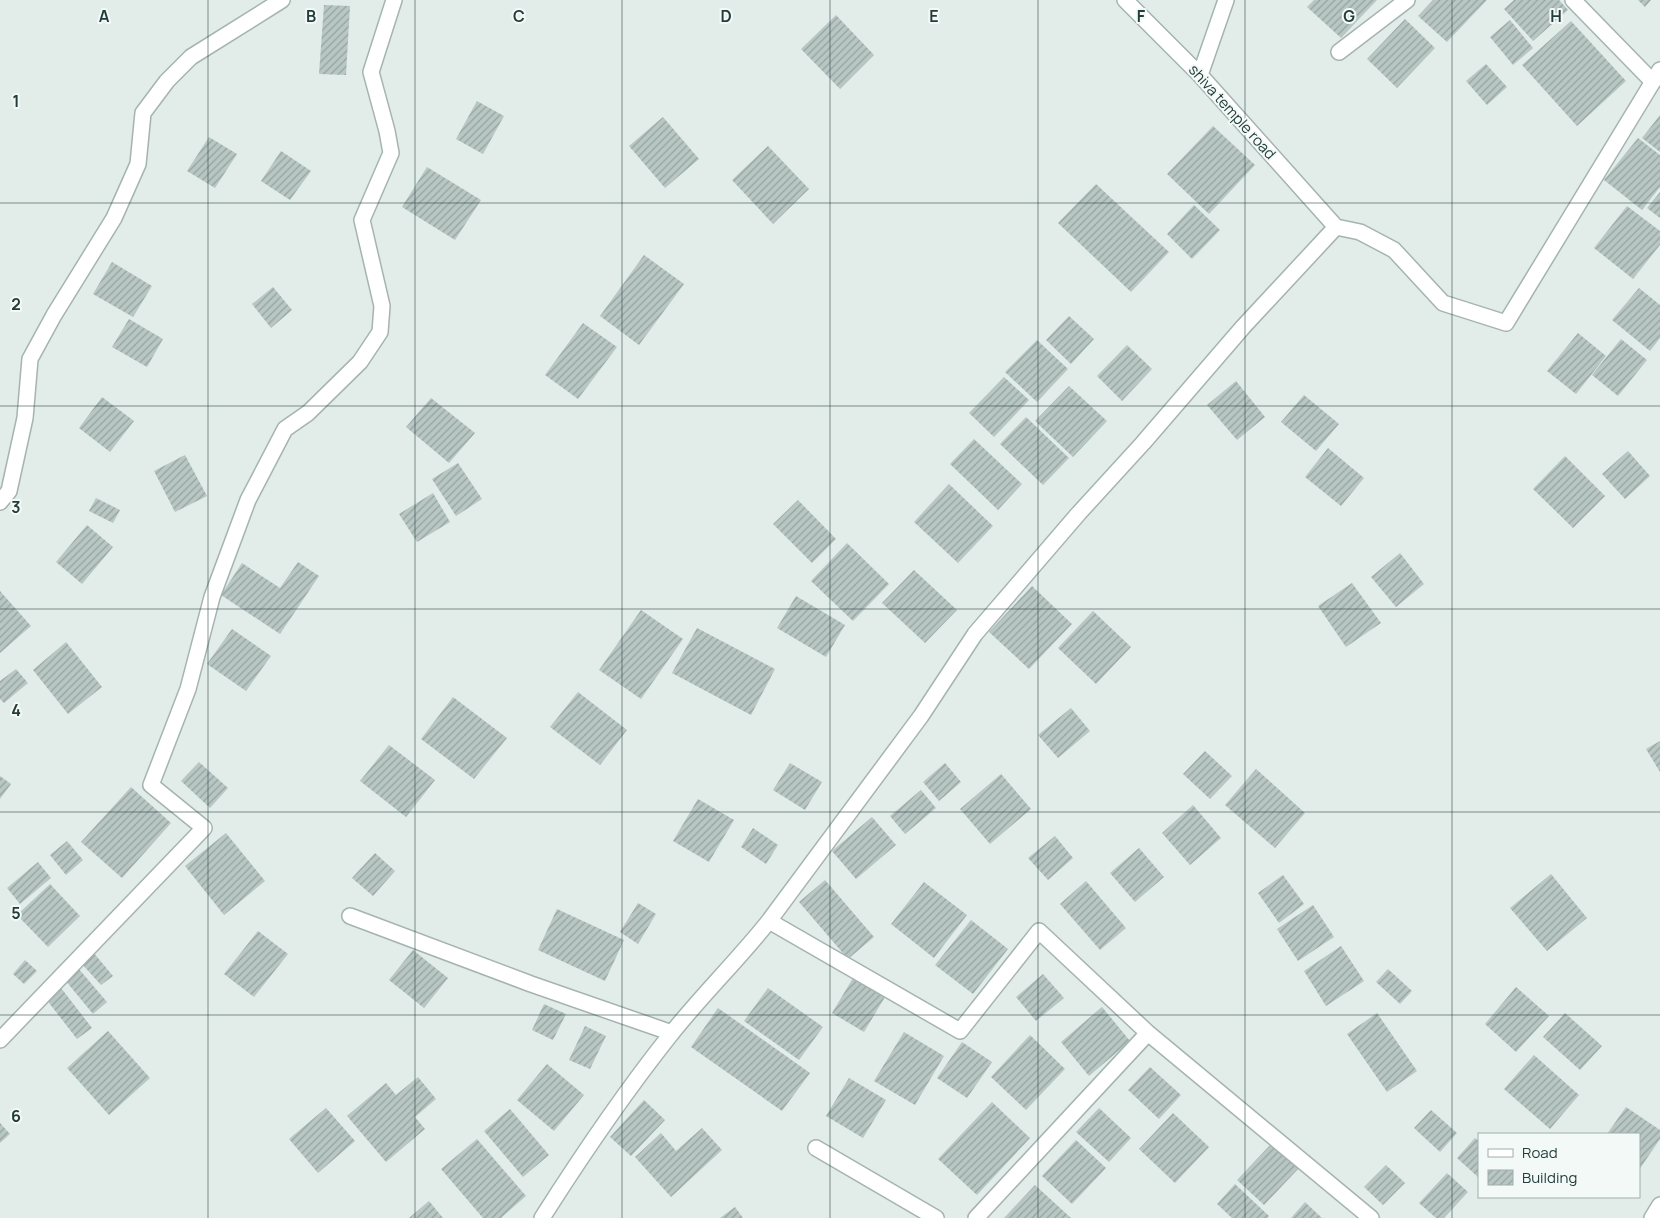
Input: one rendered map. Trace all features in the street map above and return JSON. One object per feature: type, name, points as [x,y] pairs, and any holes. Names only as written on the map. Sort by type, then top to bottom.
[{"type":"street","points":[[3,493],[25,418],[30,359],[54,315],[114,218],[138,164],[143,113],[167,80],[191,57],[282,0]]},
{"type":"street","points":[[0,1040],[204,828],[151,785],[188,689],[212,597],[252,492],[285,429],[308,413],[360,362],[380,332],[382,306],[362,220],[391,154],[387,131],[371,72],[394,0]]},
{"type":"street","name":"shiva temple road","points":[[1125,0],[1200,75],[1336,227]]},
{"type":"street","points":[[1200,75],[1226,0]]},
{"type":"street","points":[[1339,52],[1407,0]]},
{"type":"street","points":[[542,1218],[596,1134],[672,1033],[749,947],[769,921],[921,716],[975,634],[1243,328],[1336,227],[1360,232],[1394,250],[1443,303],[1506,322],[1656,76],[1573,0]]},
{"type":"street","points":[[350,916],[531,984],[672,1033]]},
{"type":"street","points":[[769,921],[960,1031],[1039,931],[1148,1034],[1371,1218]]},
{"type":"street","points":[[976,1218],[1148,1034]]},
{"type":"street","points":[[816,1148],[936,1218]]},
{"type":"street","points":[[1652,1218],[1660,1205]]},
{"type":"building","points":[[1314,0],[1377,0],[1341,38],[1307,7]]},
{"type":"building","points":[[1433,0],[1487,0],[1447,42],[1418,16]]},
{"type":"building","points":[[1514,0],[1559,0],[1568,10],[1533,41],[1504,9]]},
{"type":"building","points":[[1638,0],[1651,0],[1645,7]]},
{"type":"building","points":[[324,5],[350,6],[346,75],[319,74]]},
{"type":"building","points":[[836,15],[874,55],[840,89],[801,49]]},
{"type":"building","points":[[1405,19],[1435,48],[1397,88],[1367,59]]},
{"type":"building","points":[[1510,20],[1533,48],[1513,65],[1490,37]]},
{"type":"building","points":[[1571,21],[1626,81],[1577,126],[1522,65]]},
{"type":"building","points":[[1486,64],[1507,87],[1487,105],[1466,81]]},
{"type":"building","points":[[477,101],[504,116],[483,154],[456,139]]},
{"type":"building","points":[[1660,115],[1660,152],[1642,138]]},
{"type":"building","points":[[663,117],[699,159],[665,188],[629,146]]},
{"type":"building","points":[[1213,126],[1255,165],[1209,214],[1167,174]]},
{"type":"building","points":[[209,137],[237,154],[215,188],[187,171]]},
{"type":"building","points":[[1638,138],[1660,155],[1660,187],[1642,210],[1604,180]]},
{"type":"building","points":[[768,146],[809,189],[773,224],[732,180]]},
{"type":"building","points":[[281,151],[311,171],[290,200],[261,181]]},
{"type":"building","points":[[427,167],[481,200],[455,240],[402,207]]},
{"type":"building","points":[[1096,184],[1169,252],[1131,292],[1058,223]]},
{"type":"building","points":[[1660,192],[1660,218],[1647,208]]},
{"type":"building","points":[[1194,205],[1220,230],[1192,259],[1167,234]]},
{"type":"building","points":[[1627,206],[1660,231],[1660,245],[1633,279],[1594,248]]},
{"type":"building","points":[[644,255],[684,284],[639,345],[600,316]]},
{"type":"building","points":[[112,262],[152,286],[133,317],[93,294]]},
{"type":"building","points":[[273,287],[292,310],[271,328],[252,304]]},
{"type":"building","points":[[1639,288],[1660,305],[1660,338],[1650,351],[1612,320]]},
{"type":"building","points":[[1069,316],[1094,339],[1071,364],[1046,340]]},
{"type":"building","points":[[129,319],[163,339],[147,367],[112,347]]},
{"type":"building","points":[[583,323],[617,347],[578,399],[545,375]]},
{"type":"building","points":[[1578,333],[1606,356],[1576,394],[1547,371]]},
{"type":"building","points":[[1621,339],[1647,360],[1618,396],[1592,375]]},
{"type":"building","points":[[1037,340],[1068,369],[1037,402],[1005,372]]},
{"type":"building","points":[[1127,345],[1152,369],[1122,401],[1097,376]]},
{"type":"building","points":[[1004,377],[1029,400],[994,437],[969,413]]},
{"type":"building","points":[[1236,381],[1265,417],[1237,440],[1207,405]]},
{"type":"building","points":[[1069,386],[1107,421],[1073,457],[1035,421]]},
{"type":"building","points":[[1304,395],[1339,424],[1316,451],[1281,422]]},
{"type":"building","points":[[102,397],[134,421],[110,452],[79,428]]},
{"type":"building","points":[[431,398],[475,433],[449,463],[406,427]]},
{"type":"building","points":[[1026,417],[1069,458],[1043,485],[1000,444]]},
{"type":"building","points":[[974,439],[1022,484],[998,510],[950,464]]},
{"type":"building","points":[[1328,448],[1364,478],[1341,506],[1305,477]]},
{"type":"building","points":[[1628,451],[1650,476],[1625,499],[1602,474]]},
{"type":"building","points":[[185,455],[207,496],[175,512],[154,471]]},
{"type":"building","points":[[1565,456],[1605,496],[1573,528],[1533,489]]},
{"type":"building","points":[[458,463],[482,499],[456,516],[432,479]]},
{"type":"building","points":[[949,484],[993,526],[958,563],[914,522]]},
{"type":"building","points":[[433,493],[450,522],[417,542],[399,514]]},
{"type":"building","points":[[96,498],[120,510],[113,523],[89,511]]},
{"type":"building","points":[[798,500],[836,539],[812,563],[773,524]]},
{"type":"building","points":[[87,525],[113,547],[82,584],[56,562]]},
{"type":"building","points":[[847,543],[889,584],[853,621],[811,581]]},
{"type":"building","points":[[1400,553],[1424,584],[1396,607],[1371,577]]},
{"type":"building","points":[[298,562],[319,576],[280,634],[221,595],[242,563],[280,588]]},
{"type":"building","points":[[914,570],[957,610],[925,643],[882,603]]},
{"type":"building","points":[[1352,583],[1381,623],[1346,647],[1318,606]]},
{"type":"building","points":[[1032,586],[1072,624],[1029,669],[989,632]]},
{"type":"building","points":[[0,591],[31,626],[0,653]]},
{"type":"building","points":[[796,596],[845,625],[826,657],[777,628]]},
{"type":"building","points":[[641,610],[683,639],[641,699],[599,670]]},
{"type":"building","points":[[1093,611],[1131,647],[1096,684],[1058,648]]},
{"type":"building","points":[[697,628],[775,669],[751,715],[672,673]]},
{"type":"building","points":[[232,629],[271,656],[246,691],[207,664]]},
{"type":"building","points":[[66,642],[102,687],[68,714],[33,670]]},
{"type":"building","points":[[16,669],[28,683],[4,703],[0,699],[0,681]]},
{"type":"building","points":[[578,692],[627,730],[600,765],[550,727]]},
{"type":"building","points":[[453,697],[507,738],[474,779],[421,739]]},
{"type":"building","points":[[1071,708],[1090,731],[1058,758],[1038,735]]},
{"type":"building","points":[[1660,741],[1660,772],[1646,749]]},
{"type":"building","points":[[389,745],[435,780],[406,817],[360,781]]},
{"type":"building","points":[[1205,751],[1232,776],[1210,799],[1183,774]]},
{"type":"building","points":[[199,762],[228,788],[210,808],[181,781]]},
{"type":"building","points":[[790,763],[822,782],[805,810],[773,790]]},
{"type":"building","points":[[945,763],[961,782],[939,801],[923,782]]},
{"type":"building","points":[[1256,769],[1305,813],[1275,848],[1225,805]]},
{"type":"building","points":[[1001,774],[1031,809],[990,844],[960,809]]},
{"type":"building","points":[[0,776],[11,784],[0,799]]},
{"type":"building","points":[[131,787],[171,823],[122,878],[81,842]]},
{"type":"building","points":[[921,790],[936,808],[905,834],[890,816]]},
{"type":"building","points":[[698,799],[734,820],[709,862],[673,841]]},
{"type":"building","points":[[1193,805],[1221,838],[1190,865],[1162,833]]},
{"type":"building","points":[[872,817],[896,845],[856,879],[832,851]]},
{"type":"building","points":[[753,828],[778,845],[766,864],[741,847]]},
{"type":"building","points":[[226,833],[265,881],[224,915],[185,866]]},
{"type":"building","points":[[1055,836],[1073,858],[1048,880],[1028,858]]},
{"type":"building","points":[[67,841],[83,860],[66,875],[50,855]]},
{"type":"building","points":[[1139,848],[1164,877],[1135,902],[1110,873]]},
{"type":"building","points":[[375,853],[395,871],[373,896],[352,878]]},
{"type":"building","points":[[38,862],[51,878],[20,904],[7,888]]},
{"type":"building","points":[[1551,874],[1587,918],[1547,951],[1510,908]]},
{"type":"building","points":[[1283,875],[1304,904],[1279,923],[1258,893]]},
{"type":"building","points":[[825,880],[874,937],[848,959],[799,902]]},
{"type":"building","points":[[1086,881],[1126,928],[1100,950],[1060,904]]},
{"type":"building","points":[[924,882],[967,915],[934,958],[891,924]]},
{"type":"building","points":[[50,884],[80,916],[48,947],[17,915]]},
{"type":"building","points":[[638,903],[656,914],[638,944],[620,932]]},
{"type":"building","points":[[1313,905],[1334,937],[1298,961],[1277,929]]},
{"type":"building","points":[[557,909],[624,940],[605,981],[538,950]]},
{"type":"building","points":[[971,920],[1008,949],[973,994],[935,965]]},
{"type":"building","points":[[258,931],[288,954],[254,997],[224,974]]},
{"type":"building","points":[[1341,946],[1364,981],[1326,1006],[1304,971]]},
{"type":"building","points":[[413,950],[448,978],[424,1008],[389,980]]},
{"type":"building","points":[[93,952],[113,976],[101,985],[81,963]]},
{"type":"building","points":[[25,960],[37,971],[24,984],[13,974]]},
{"type":"building","points":[[78,968],[107,1002],[93,1014],[65,980]]},
{"type":"building","points":[[1388,969],[1412,991],[1400,1004],[1376,982]]},
{"type":"building","points":[[1043,974],[1064,998],[1036,1021],[1016,997]]},
{"type":"building","points":[[853,978],[885,997],[864,1032],[832,1013]]},
{"type":"building","points":[[1516,987],[1549,1016],[1516,1052],[1485,1024]]},
{"type":"building","points":[[61,988],[92,1028],[77,1039],[46,999]]},
{"type":"building","points":[[768,988],[823,1027],[799,1060],[744,1021]]},
{"type":"building","points":[[544,1004],[566,1014],[553,1040],[532,1030]]},
{"type":"building","points":[[1102,1007],[1130,1041],[1089,1076],[1061,1042]]},
{"type":"building","points":[[718,1008],[810,1073],[782,1111],[691,1047]]},
{"type":"building","points":[[1377,1013],[1417,1071],[1387,1092],[1347,1034]]},
{"type":"building","points":[[1565,1013],[1602,1046],[1580,1070],[1543,1037]]},
{"type":"building","points":[[585,1026],[606,1036],[590,1069],[569,1060]]},
{"type":"building","points":[[108,1031],[150,1078],[109,1115],[67,1068]]},
{"type":"building","points":[[904,1032],[944,1056],[915,1105],[874,1081]]},
{"type":"building","points":[[1030,1035],[1065,1069],[1026,1110],[991,1077]]},
{"type":"building","points":[[962,1042],[992,1062],[967,1098],[937,1078]]},
{"type":"building","points":[[1534,1055],[1579,1095],[1550,1129],[1504,1089]]},
{"type":"building","points":[[547,1064],[584,1095],[554,1131],[517,1100]]},
{"type":"building","points":[[1150,1067],[1181,1095],[1159,1119],[1128,1090]]},
{"type":"building","points":[[418,1077],[436,1099],[415,1117],[425,1129],[386,1162],[347,1116],[386,1083],[396,1095]]},
{"type":"building","points":[[849,1078],[886,1100],[863,1138],[826,1116]]},
{"type":"building","points":[[644,1100],[665,1120],[631,1156],[610,1137]]},
{"type":"building","points":[[992,1102],[1030,1138],[977,1195],[938,1159]]},
{"type":"building","points":[[1626,1107],[1660,1130],[1660,1139],[1640,1169],[1640,1133],[1608,1133]]},
{"type":"building","points":[[326,1108],[355,1141],[318,1173],[289,1139]]},
{"type":"building","points":[[1099,1108],[1131,1138],[1109,1162],[1076,1132]]},
{"type":"building","points":[[510,1109],[549,1155],[523,1177],[484,1131]]},
{"type":"building","points":[[1431,1110],[1457,1133],[1440,1152],[1414,1128]]},
{"type":"building","points":[[1173,1113],[1209,1147],[1175,1183],[1139,1149]]},
{"type":"building","points":[[0,1123],[10,1134],[0,1143]]},
{"type":"building","points":[[702,1128],[722,1150],[671,1197],[635,1157],[661,1133],[676,1151]]},
{"type":"building","points":[[1475,1138],[1478,1140],[1478,1177],[1457,1158]]},
{"type":"building","points":[[477,1139],[526,1196],[501,1218],[483,1218],[441,1169]]},
{"type":"building","points":[[1076,1140],[1106,1168],[1072,1204],[1042,1176]]},
{"type":"building","points":[[1273,1142],[1299,1168],[1264,1205],[1237,1180]]},
{"type":"building","points":[[1386,1165],[1405,1183],[1383,1205],[1364,1187]]},
{"type":"building","points":[[1447,1173],[1468,1192],[1444,1218],[1436,1218],[1419,1203]]},
{"type":"building","points":[[1235,1184],[1269,1216],[1268,1218],[1232,1218],[1217,1204]]},
{"type":"building","points":[[1035,1185],[1071,1218],[1004,1218]]},
{"type":"building","points":[[429,1201],[443,1218],[409,1218]]},
{"type":"building","points":[[1305,1202],[1322,1218],[1291,1218]]},
{"type":"building","points":[[735,1207],[743,1218],[720,1218]]}]
